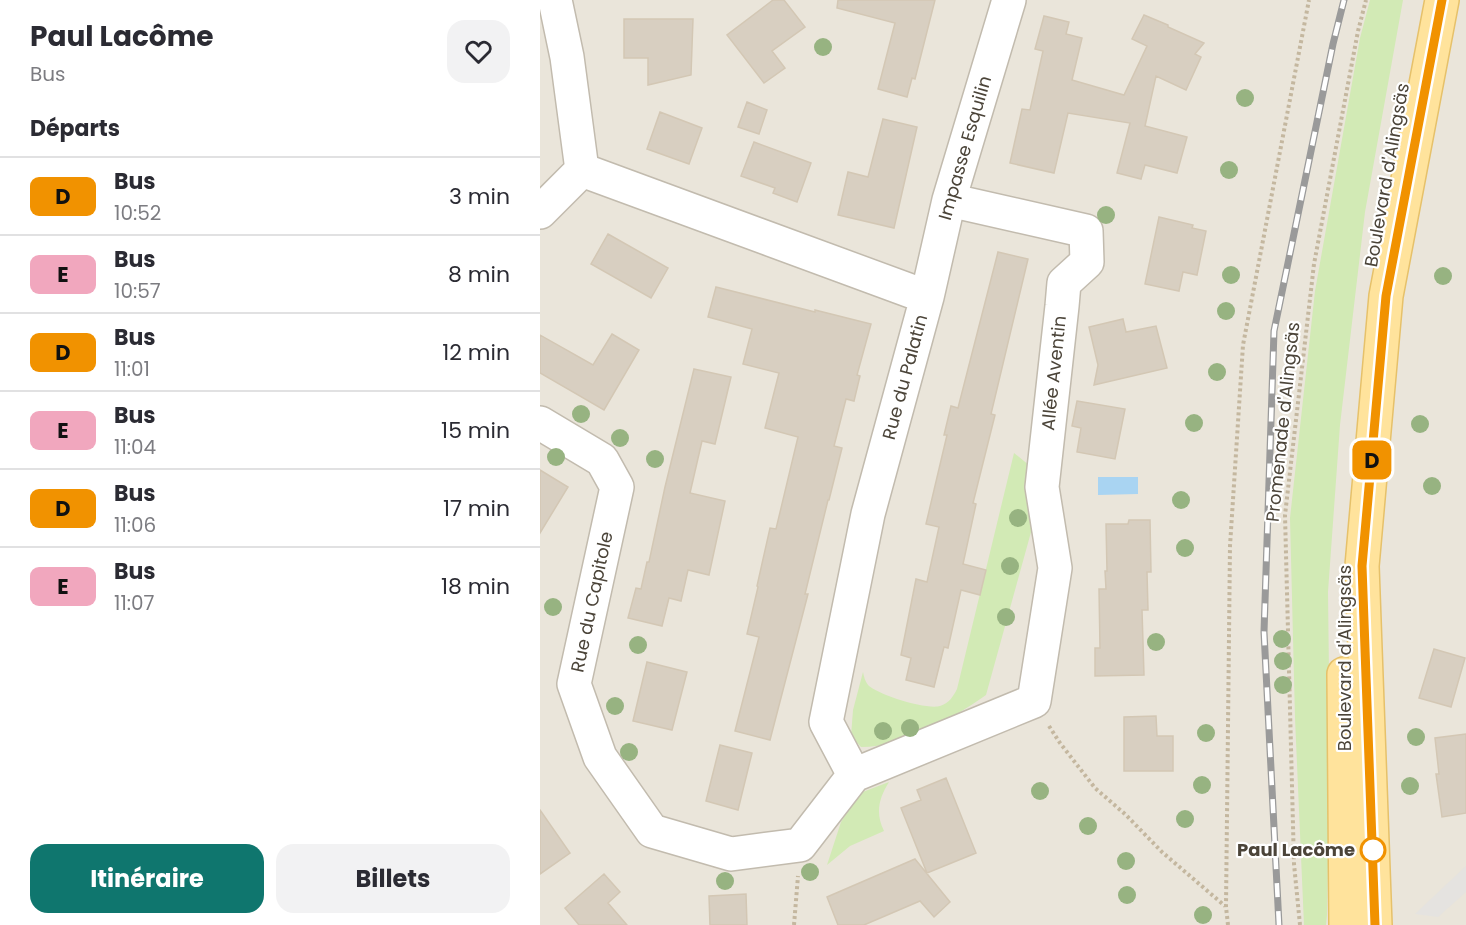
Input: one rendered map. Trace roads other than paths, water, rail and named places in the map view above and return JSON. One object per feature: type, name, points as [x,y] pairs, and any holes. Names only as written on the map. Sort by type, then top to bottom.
[{"type":"main road","name":"Boulevard d'Alingsäs","points":[[1346,925],[1344,565],[1364,305],[1419,0]]},
{"type":"main road","name":"Boulevard d'Alingsäs","points":[[1375,925],[1362,566],[1386,296],[1442,0]]},
{"type":"main road","points":[[1336,925],[1346,861]]},
{"type":"street","points":[[540,212],[582,170],[567,57],[555,0]]},
{"type":"street","name":"Impasse Esquilin","points":[[927,297],[949,200],[1009,0]]},
{"type":"street","name":"Rue du Palatin","points":[[582,170],[927,297],[868,514],[826,722],[854,776]]},
{"type":"street","name":"Allée Aventin","points":[[854,776],[1034,701],[1041,664],[1055,568],[1042,487],[1064,283],[1087,262],[1086,231],[949,200]]},
{"type":"street","name":"Rue du Capitole","points":[[540,423],[602,460],[617,487],[574,684],[600,757],[652,831],[731,855],[800,845],[854,776]]},
{"type":"water","points":[[1098,477],[1138,477],[1138,494],[1098,495]]},
{"type":"railway","points":[[1279,925],[1264,632],[1274,331],[1344,0]]},
{"type":"place","name":"Paul Lacôme","points":[[1373,850]]}]
